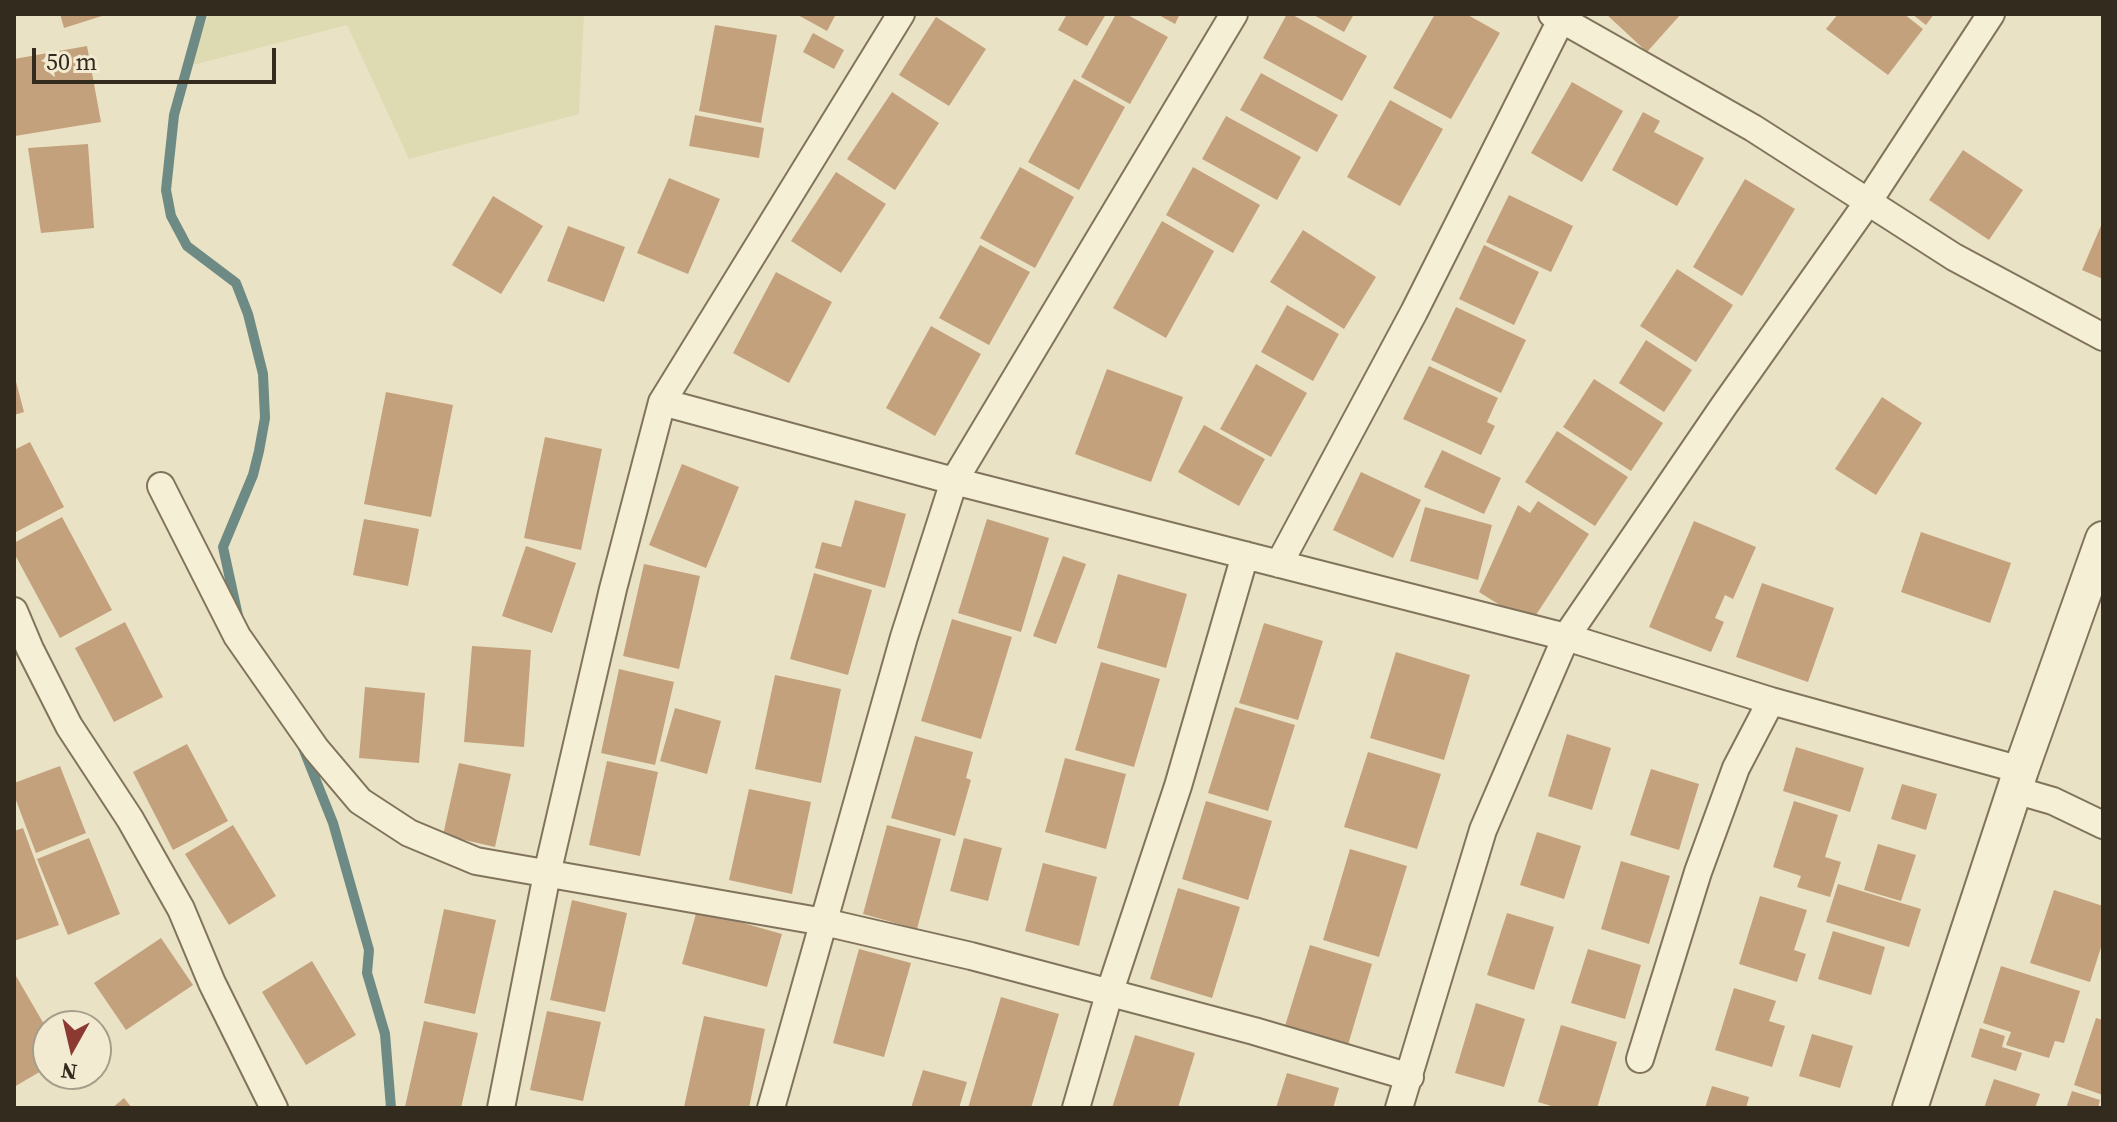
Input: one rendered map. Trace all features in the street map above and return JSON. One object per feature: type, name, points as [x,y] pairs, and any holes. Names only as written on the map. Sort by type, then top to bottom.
[{"type":"street","points":[[501,1108],[547,874],[613,589],[662,402],[901,14]]},
{"type":"street","points":[[771,1108],[904,637],[954,481],[1234,14]]},
{"type":"street","points":[[1399,1108],[1483,830],[1566,637],[1868,202],[1991,14]]},
{"type":"street","points":[[1279,564],[1414,312],[1560,16],[1753,128],[1954,257],[2103,337]]},
{"type":"street","points":[[662,402],[954,481],[1566,637],[2018,780],[2103,825]]},
{"type":"street","points":[[161,486],[237,636],[316,749],[360,801],[409,833],[476,861],[824,922],[1110,991],[1410,1077]]},
{"type":"street","points":[[1910,1108],[2018,780],[2103,539]]},
{"type":"street","points":[[1076,1108],[1110,991],[1178,786],[1245,555]]},
{"type":"street","points":[[14,611],[69,726],[130,819],[181,909],[212,983],[274,1108]]},
{"type":"street","points":[[1640,1059],[1703,857],[1736,768],[1771,701]]},
{"type":"shaded area","points":[[209,14],[584,14],[579,114],[409,159],[347,25],[189,66]]},
{"type":"building","points":[[60,14],[105,14],[105,15],[64,28]]},
{"type":"building","points":[[796,14],[836,14],[827,31]]},
{"type":"building","points":[[1067,14],[1106,14],[1087,46],[1058,30]]},
{"type":"building","points":[[1116,14],[1126,14],[1168,37],[1130,104],[1081,77]]},
{"type":"building","points":[[1157,14],[1180,14],[1175,24]]},
{"type":"building","points":[[1287,14],[1367,56],[1342,101],[1263,58]]},
{"type":"building","points":[[1312,14],[1354,14],[1344,32]]},
{"type":"building","points":[[1435,14],[1466,14],[1500,33],[1451,119],[1393,88]]},
{"type":"building","points":[[1606,14],[1681,14],[1647,52]]},
{"type":"building","points":[[1838,14],[1904,14],[1923,29],[1888,75],[1826,29]]},
{"type":"building","points":[[1912,14],[1934,14],[1926,25]]},
{"type":"building","points":[[936,17],[986,49],[949,106],[899,75]]},
{"type":"building","points":[[715,25],[777,35],[761,123],[699,111]]},
{"type":"building","points":[[813,33],[844,50],[834,69],[803,52]]},
{"type":"building","points":[[87,46],[101,122],[15,136],[14,59]]},
{"type":"building","points":[[1261,73],[1338,115],[1317,152],[1240,110]]},
{"type":"building","points":[[1074,79],[1125,107],[1079,190],[1028,162]]},
{"type":"building","points":[[1572,82],[1623,111],[1582,182],[1531,153]]},
{"type":"building","points":[[892,92],[939,123],[895,190],[847,159]]},
{"type":"building","points":[[1390,100],[1443,129],[1400,206],[1347,177]]},
{"type":"building","points":[[1643,112],[1660,121],[1654,132],[1704,158],[1677,206],[1612,170]]},
{"type":"building","points":[[695,115],[764,128],[759,158],[689,146]]},
{"type":"building","points":[[1226,116],[1301,157],[1277,200],[1202,159]]},
{"type":"building","points":[[88,144],[94,228],[41,233],[28,148]]},
{"type":"building","points":[[1963,150],[2023,190],[1989,240],[1929,200]]},
{"type":"building","points":[[1020,167],[1074,197],[1035,268],[980,238]]},
{"type":"building","points":[[1193,167],[1260,205],[1233,253],[1166,215]]},
{"type":"building","points":[[836,172],[886,204],[841,273],[791,241]]},
{"type":"building","points":[[669,178],[720,199],[688,274],[637,253]]},
{"type":"building","points":[[1745,179],[1795,209],[1742,296],[1693,267]]},
{"type":"building","points":[[1509,195],[1573,226],[1551,272],[1486,242]]},
{"type":"building","points":[[493,196],[543,226],[501,294],[452,265]]},
{"type":"building","points":[[1162,221],[1214,251],[1166,338],[1113,308]]},
{"type":"building","points":[[2103,221],[2103,279],[2082,270]]},
{"type":"building","points":[[568,226],[625,247],[604,302],[547,281]]},
{"type":"building","points":[[1303,230],[1376,277],[1344,329],[1270,282]]},
{"type":"building","points":[[980,245],[1030,272],[989,345],[939,318]]},
{"type":"building","points":[[1484,245],[1539,272],[1514,325],[1459,299]]},
{"type":"building","points":[[1677,269],[1733,305],[1696,362],[1640,326]]},
{"type":"building","points":[[776,272],[832,302],[789,383],[733,353]]},
{"type":"building","points":[[1287,305],[1339,334],[1313,381],[1261,352]]},
{"type":"building","points":[[1456,307],[1526,340],[1501,393],[1431,360]]},
{"type":"building","points":[[931,326],[981,354],[935,436],[886,408]]},
{"type":"building","points":[[1646,340],[1692,370],[1664,412],[1619,383]]},
{"type":"building","points":[[1256,364],[1307,393],[1271,457],[1220,429]]},
{"type":"building","points":[[1429,366],[1498,398],[1487,422],[1495,426],[1481,455],[1403,419]]},
{"type":"building","points":[[1107,369],[1183,397],[1151,482],[1075,454]]},
{"type":"building","points":[[14,374],[24,412],[14,415]]},
{"type":"building","points":[[1594,379],[1663,423],[1631,471],[1563,427]]},
{"type":"building","points":[[386,392],[453,405],[431,517],[364,504]]},
{"type":"building","points":[[1882,397],[1922,423],[1876,495],[1835,469]]},
{"type":"building","points":[[1204,425],[1265,459],[1239,506],[1178,472]]},
{"type":"building","points":[[1557,431],[1628,477],[1595,526],[1525,482]]},
{"type":"building","points":[[545,437],[602,449],[581,550],[524,538]]},
{"type":"building","points":[[30,442],[64,507],[16,532],[14,450]]},
{"type":"building","points":[[1442,450],[1501,478],[1484,514],[1424,487]]},
{"type":"building","points":[[682,464],[739,487],[706,568],[649,545]]},
{"type":"building","points":[[1361,472],[1421,500],[1393,558],[1333,530]]},
{"type":"building","points":[[855,500],[906,514],[885,588],[815,568],[822,542],[841,547]]},
{"type":"building","points":[[1538,501],[1589,534],[1530,624],[1479,592],[1518,505],[1530,513]]},
{"type":"building","points":[[1425,507],[1492,525],[1478,580],[1410,561]]},
{"type":"building","points":[[62,517],[112,610],[60,638],[14,553],[14,543]]},
{"type":"building","points":[[364,519],[419,529],[408,586],[353,575]]},
{"type":"building","points":[[987,519],[1049,538],[1021,632],[958,613]]},
{"type":"building","points":[[1694,521],[1756,547],[1733,599],[1725,595],[1715,618],[1724,622],[1711,652],[1649,627]]},
{"type":"building","points":[[1921,532],[2011,563],[1990,623],[1901,592]]},
{"type":"building","points":[[526,546],[576,563],[552,633],[502,616]]},
{"type":"building","points":[[1063,556],[1086,564],[1056,644],[1033,636]]},
{"type":"building","points":[[644,564],[700,576],[679,669],[623,656]]},
{"type":"building","points":[[814,573],[872,590],[848,675],[790,659]]},
{"type":"building","points":[[1118,574],[1187,594],[1166,668],[1097,648]]},
{"type":"building","points":[[1762,583],[1834,608],[1808,682],[1736,657]]},
{"type":"building","points":[[952,619],[1012,637],[981,739],[921,721]]},
{"type":"building","points":[[125,622],[163,697],[114,722],[75,648]]},
{"type":"building","points":[[1264,623],[1323,641],[1298,720],[1239,703]]},
{"type":"building","points":[[472,646],[531,650],[524,747],[464,742]]},
{"type":"building","points":[[1396,652],[1470,675],[1444,760],[1370,738]]},
{"type":"building","points":[[1101,662],[1160,679],[1134,767],[1075,750]]},
{"type":"building","points":[[619,669],[674,682],[655,765],[601,753]]},
{"type":"building","points":[[775,675],[841,689],[821,783],[755,769]]},
{"type":"building","points":[[365,687],[425,693],[419,763],[359,758]]},
{"type":"building","points":[[1235,707],[1295,725],[1268,811],[1208,793]]},
{"type":"building","points":[[675,708],[721,721],[707,774],[660,761]]},
{"type":"building","points":[[1567,734],[1611,748],[1592,810],[1548,796]]},
{"type":"building","points":[[915,736],[973,752],[966,778],[971,780],[955,836],[891,818]]},
{"type":"building","points":[[187,744],[228,821],[173,850],[133,772]]},
{"type":"building","points":[[1796,747],[1864,768],[1850,812],[1783,791]]},
{"type":"building","points":[[1368,752],[1441,774],[1417,849],[1344,827]]},
{"type":"building","points":[[1065,758],[1126,774],[1106,849],[1045,832]]},
{"type":"building","points":[[607,761],[658,772],[640,856],[589,845]]},
{"type":"building","points":[[459,763],[511,774],[495,847],[443,835]]},
{"type":"building","points":[[60,766],[86,833],[36,853],[14,795],[14,783]]},
{"type":"building","points":[[1651,769],[1699,784],[1679,850],[1630,835]]},
{"type":"building","points":[[1902,784],[1937,794],[1926,830],[1891,819]]},
{"type":"building","points":[[749,789],[811,802],[792,894],[729,880]]},
{"type":"building","points":[[1206,801],[1272,821],[1248,900],[1182,879]]},
{"type":"building","points":[[1794,801],[1838,815],[1825,857],[1841,862],[1830,897],[1797,887],[1801,876],[1773,867]]},
{"type":"building","points":[[233,825],[276,896],[229,925],[185,854]]},
{"type":"building","points":[[887,825],[941,839],[917,929],[863,914]]},
{"type":"building","points":[[23,828],[59,925],[14,941],[14,831]]},
{"type":"building","points":[[1537,832],[1581,846],[1564,899],[1520,885]]},
{"type":"building","points":[[89,838],[120,914],[68,935],[37,859]]},
{"type":"building","points":[[964,838],[1002,848],[988,901],[950,891]]},
{"type":"building","points":[[1878,844],[1916,855],[1901,901],[1864,890]]},
{"type":"building","points":[[1350,849],[1407,866],[1379,957],[1323,940]]},
{"type":"building","points":[[1621,861],[1670,876],[1649,944],[1601,929]]},
{"type":"building","points":[[1043,863],[1097,877],[1079,946],[1025,931]]},
{"type":"building","points":[[1838,884],[1921,909],[1909,947],[1826,922]]},
{"type":"building","points":[[1178,888],[1240,907],[1212,998],[1150,979]]},
{"type":"building","points":[[2054,890],[2103,906],[2103,941],[2090,982],[2030,963]]},
{"type":"building","points":[[1760,896],[1807,910],[1794,950],[1806,954],[1797,982],[1739,964]]},
{"type":"building","points":[[572,900],[627,913],[605,1012],[550,1000]]},
{"type":"building","points":[[444,909],[496,920],[475,1014],[424,1003]]},
{"type":"building","points":[[697,910],[782,934],[767,987],[682,964]]},
{"type":"building","points":[[1507,913],[1554,927],[1534,990],[1487,975]]},
{"type":"building","points":[[1833,931],[1885,947],[1871,995],[1818,979]]},
{"type":"building","points":[[161,938],[193,985],[126,1030],[94,983]]},
{"type":"building","points":[[1310,945],[1372,964],[1348,1045],[1285,1026]]},
{"type":"building","points":[[859,949],[911,963],[884,1057],[833,1043]]},
{"type":"building","points":[[1588,949],[1641,965],[1625,1019],[1571,1003]]},
{"type":"building","points":[[312,961],[356,1035],[306,1065],[262,992]]},
{"type":"building","points":[[2001,966],[2080,991],[2064,1043],[2055,1041],[2049,1058],[2006,1045],[2011,1032],[1983,1023]]},
{"type":"building","points":[[14,977],[36,1010],[32,1010],[32,1076],[14,1087]]},
{"type":"building","points":[[1734,988],[1776,1001],[1769,1021],[1785,1026],[1772,1067],[1715,1050]]},
{"type":"building","points":[[1001,997],[1059,1014],[1031,1108],[968,1108]]},
{"type":"building","points":[[1476,1003],[1525,1019],[1504,1087],[1455,1073]]},
{"type":"building","points":[[547,1011],[601,1022],[583,1101],[530,1090]]},
{"type":"building","points":[[704,1016],[765,1029],[749,1108],[684,1107]]},
{"type":"building","points":[[2096,1018],[2103,1020],[2103,1095],[2074,1085]]},
{"type":"building","points":[[424,1021],[478,1033],[461,1108],[405,1107]]},
{"type":"building","points":[[1561,1025],[1617,1042],[1597,1108],[1558,1108],[1538,1102]]},
{"type":"building","points":[[1980,1028],[2005,1036],[2002,1047],[2022,1053],[2016,1071],[1971,1057]]},
{"type":"building","points":[[1812,1034],[1853,1046],[1840,1088],[1799,1076]]},
{"type":"building","points":[[1135,1035],[1195,1053],[1178,1108],[1112,1108]]},
{"type":"building","points":[[923,1070],[967,1082],[959,1108],[911,1108]]},
{"type":"building","points":[[1287,1073],[1339,1088],[1333,1108],[1276,1108]]},
{"type":"building","points":[[1994,1079],[2040,1094],[2035,1108],[1984,1108]]},
{"type":"building","points":[[1712,1086],[1749,1097],[1746,1108],[1705,1108]]},
{"type":"building","points":[[2072,1091],[2100,1100],[2098,1108],[2066,1108]]},
{"type":"building","points":[[124,1098],[132,1108],[112,1108]]},
{"type":"waterway","points":[[202,14],[174,115],[166,190],[171,216],[187,246],[236,283],[248,314],[263,374],[265,418],[259,451],[253,475],[223,547],[238,616]]},
{"type":"waterway","points":[[303,748],[333,823],[369,950],[367,973],[385,1034],[391,1108]]}]
